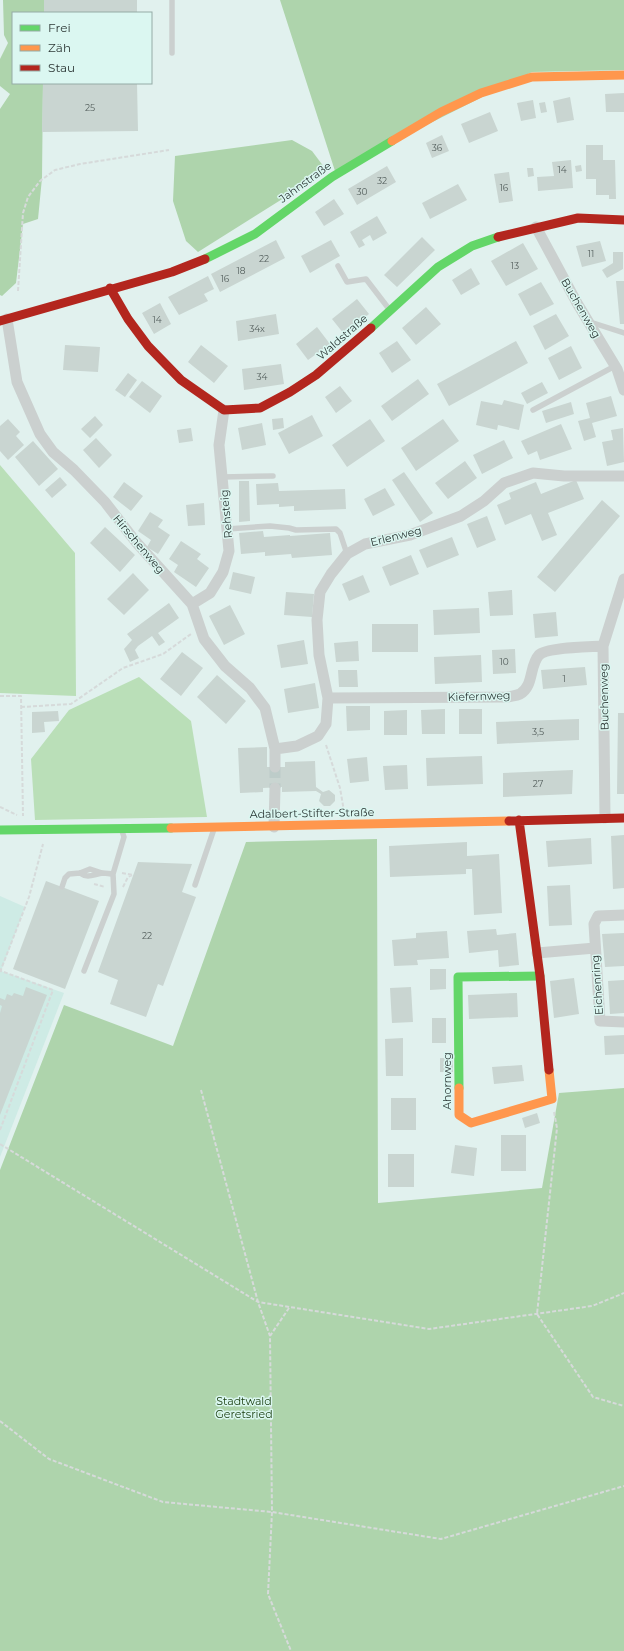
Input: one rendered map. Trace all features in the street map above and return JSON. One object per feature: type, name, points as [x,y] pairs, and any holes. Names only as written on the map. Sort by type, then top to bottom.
[{"type":"street","name":"Jahnstraße","points":[[3,320],[110,288],[172,272],[219,253],[255,234],[332,177],[440,112],[481,93],[532,77],[624,75]]},
{"type":"street","name":"Waldstraße","points":[[224,410],[260,408],[290,392],[327,366],[354,344],[438,266],[472,246],[503,235],[578,218],[624,220]]},
{"type":"street","name":"Buchenweg","points":[[536,227],[588,321],[615,366],[624,390]]},
{"type":"street","points":[[110,288],[128,319],[148,346],[181,380],[224,410]]},
{"type":"street","name":"Hirschenweg","points":[[3,320],[17,382],[40,434],[53,452],[74,470],[105,502],[136,542],[192,604],[204,639],[225,666],[250,688],[264,708],[275,749],[275,767]]},
{"type":"street","name":"Rehsteig","points":[[192,604],[210,593],[223,572],[229,551],[219,445],[224,410]]},
{"type":"street","name":"Erlenweg","points":[[318,736],[326,724],[328,698],[319,655],[317,620],[320,592],[331,574],[347,554],[365,544],[410,536],[461,516],[484,501],[504,483],[534,473],[564,476],[624,476]]},
{"type":"street","name":"Buchenweg","points":[[606,818],[603,646],[624,579]]},
{"type":"street","name":"Kiefernweg","points":[[328,698],[508,697],[521,693],[530,682],[533,666],[539,655],[549,650],[603,646]]},
{"type":"street","points":[[275,749],[297,746],[318,736]]},
{"type":"street","points":[[274,827],[275,788]]},
{"type":"street","name":"Adalbert-Stifter-Straße","points":[[0,830],[274,827],[624,818]]},
{"type":"street","name":"Ahornweg","points":[[519,820],[540,976],[552,1099],[471,1123],[459,1115],[458,977],[540,976]]},
{"type":"street","name":"Eichenring","points":[[624,915],[598,916],[594,924],[600,1021],[624,1022]]},
{"type":"street","name":"Eichenring","points":[[537,953],[595,948]]},
{"type":"lane","points":[[172,0],[172,53]]},
{"type":"lane","points":[[338,266],[347,282],[366,279],[390,311]]},
{"type":"lane","points":[[588,321],[624,333]]},
{"type":"lane","points":[[533,410],[615,366]]},
{"type":"lane","points":[[222,477],[273,476]]},
{"type":"lane","points":[[227,529],[270,526],[296,530],[336,529],[340,533],[347,554]]},
{"type":"lane","points":[[0,822],[10,830]]},
{"type":"lane","points":[[195,885],[214,827]]},
{"type":"lane","points":[[84,971],[114,894],[113,874],[124,838],[122,828]]},
{"type":"lane","points":[[62,887],[65,878],[69,874],[80,873],[84,876],[92,877],[102,873],[113,874]]},
{"type":"path","points":[[18,291],[23,213],[28,197],[40,181],[55,170],[80,164],[169,150]]},
{"type":"path","points":[[21,707],[71,704],[123,668],[163,654],[200,628]]},
{"type":"path","points":[[0,696],[20,696],[23,818],[0,807]]},
{"type":"path","points":[[318,736],[326,745],[334,767],[340,788],[346,825]]},
{"type":"path","points":[[0,1130],[53,990],[0,972],[29,897],[44,839],[34,829]]},
{"type":"path","points":[[120,885],[123,887],[128,876],[133,875],[125,873],[122,879]]},
{"type":"path","points":[[201,1090],[258,1302],[270,1336],[272,1512],[268,1594],[291,1651]]},
{"type":"path","points":[[557,1128],[537,1314],[593,1397],[624,1406]]},
{"type":"path","points":[[0,1144],[258,1302],[429,1329],[592,1306],[624,1293]]},
{"type":"path","points":[[270,1336],[289,1308]]},
{"type":"path","points":[[0,1421],[50,1459],[163,1502],[272,1512],[441,1539],[624,1486]]},
{"type":"shaded area","points":[[0,896],[25,907],[1,971],[64,993],[0,1157]]},
{"type":"green space","points":[[3,0],[44,0],[44,12],[12,12],[12,84],[43,84],[42,178],[38,219],[23,224],[16,283],[2,296],[0,295],[0,109],[10,94],[0,86],[0,59],[8,43],[4,35]]},
{"type":"green space","points":[[280,0],[624,0],[624,70],[532,72],[335,171]]},
{"type":"green space","points":[[292,140],[312,151],[327,171],[198,252],[186,241],[173,201],[175,156]]},
{"type":"green space","points":[[0,465],[75,553],[76,696],[0,693]]},
{"type":"green space","points":[[139,677],[191,721],[207,817],[35,820],[31,759],[69,710]]},
{"type":"green space","name":"Stadtwald Geretsried","points":[[377,839],[378,1203],[542,1188],[559,1093],[624,1088],[624,1651],[0,1651],[0,1170],[64,1005],[173,1046],[246,842]]},
{"type":"building","points":[[44,0],[137,0],[137,12],[44,12]]},
{"type":"building","points":[[43,84],[137,84],[138,131],[42,132]]},
{"type":"building","points":[[624,93],[624,112],[606,112],[605,94]]},
{"type":"building","points":[[570,97],[574,120],[557,123],[553,101]]},
{"type":"building","points":[[533,100],[536,118],[521,121],[517,103]]},
{"type":"building","points":[[545,102],[547,112],[541,113],[539,103]]},
{"type":"building","points":[[490,112],[498,131],[469,143],[461,124]]},
{"type":"building","points":[[442,135],[449,151],[432,158],[426,143]]},
{"type":"building","points":[[586,145],[603,145],[603,160],[615,160],[616,199],[609,199],[609,195],[596,195],[596,179],[586,179]]},
{"type":"building","points":[[571,160],[573,188],[538,191],[537,177],[554,176],[552,162]]},
{"type":"building","points":[[581,165],[582,171],[576,172],[575,166]]},
{"type":"building","points":[[387,166],[396,182],[357,205],[348,189]]},
{"type":"building","points":[[527,168],[533,168],[534,176],[528,177]]},
{"type":"building","points":[[509,172],[513,201],[499,203],[494,174]]},
{"type":"building","points":[[458,184],[467,200],[430,219],[422,203]]},
{"type":"building","points":[[334,199],[344,214],[324,226],[315,212]]},
{"type":"building","points":[[377,216],[387,233],[373,241],[370,235],[362,240],[365,245],[359,248],[350,232]]},
{"type":"building","points":[[422,237],[435,250],[397,287],[384,275]]},
{"type":"building","points":[[276,240],[285,258],[220,292],[211,274]]},
{"type":"building","points":[[331,240],[340,256],[310,273],[301,256]]},
{"type":"building","points":[[600,241],[606,261],[582,267],[576,246]]},
{"type":"building","points":[[523,243],[538,269],[506,286],[491,261]]},
{"type":"building","points":[[613,252],[623,252],[623,269],[607,278],[602,270],[613,263]]},
{"type":"building","points":[[471,268],[480,284],[461,295],[452,280]]},
{"type":"building","points":[[208,276],[214,289],[204,294],[208,301],[179,315],[168,297]]},
{"type":"building","points":[[616,281],[624,281],[624,324],[620,324]]},
{"type":"building","points":[[541,282],[554,304],[530,316],[518,294]]},
{"type":"building","points":[[357,299],[369,314],[344,334],[332,319]]},
{"type":"building","points":[[160,303],[171,324],[154,334],[142,313]]},
{"type":"building","points":[[426,307],[441,324],[416,345],[402,328]]},
{"type":"building","points":[[276,314],[279,334],[238,341],[236,321]]},
{"type":"building","points":[[556,314],[569,336],[545,350],[533,326]]},
{"type":"building","points":[[317,327],[330,344],[308,360],[296,344]]},
{"type":"building","points":[[397,341],[411,360],[392,373],[379,353]]},
{"type":"building","points":[[516,341],[528,363],[449,406],[437,384]]},
{"type":"building","points":[[65,345],[100,347],[98,372],[63,370]]},
{"type":"building","points":[[201,345],[228,366],[214,383],[188,362]]},
{"type":"building","points":[[571,346],[582,368],[559,380],[548,358]]},
{"type":"building","points":[[281,364],[284,384],[244,390],[242,369]]},
{"type":"building","points":[[128,373],[137,380],[125,397],[115,390]]},
{"type":"building","points":[[418,379],[429,394],[392,421],[381,406]]},
{"type":"building","points":[[142,381],[162,396],[150,413],[129,397]]},
{"type":"building","points":[[542,382],[548,393],[527,404],[521,393]]},
{"type":"building","points":[[340,386],[352,401],[336,413],[325,397]]},
{"type":"building","points":[[611,396],[617,416],[592,423],[596,437],[584,441],[578,421],[590,418],[586,403]]},
{"type":"building","points":[[504,400],[524,405],[519,430],[498,425],[497,430],[476,425],[481,401],[502,405]]},
{"type":"building","points":[[571,402],[574,414],[546,423],[542,411]]},
{"type":"building","points":[[312,415],[323,436],[289,454],[278,433]]},
{"type":"building","points":[[95,416],[103,425],[90,438],[81,429]]},
{"type":"building","points":[[283,418],[284,428],[273,430],[272,419]]},
{"type":"building","points":[[8,419],[20,432],[16,436],[24,445],[8,460],[0,451],[0,426]]},
{"type":"building","points":[[370,419],[385,441],[347,467],[332,445]]},
{"type":"building","points":[[443,419],[459,441],[416,471],[401,448]]},
{"type":"building","points":[[262,423],[266,445],[242,450],[238,428]]},
{"type":"building","points":[[561,424],[572,449],[540,460],[537,451],[528,455],[521,441]]},
{"type":"building","points":[[191,428],[193,441],[179,443],[177,430]]},
{"type":"building","points":[[623,428],[624,462],[607,466],[602,442],[613,440],[611,430]]},
{"type":"building","points":[[96,438],[112,455],[99,468],[83,450]]},
{"type":"building","points":[[504,440],[513,458],[482,474],[473,455]]},
{"type":"building","points":[[33,441],[58,469],[39,486],[15,457]]},
{"type":"building","points":[[465,461],[477,478],[448,499],[435,483]]},
{"type":"building","points":[[404,472],[433,513],[420,522],[392,480]]},
{"type":"building","points":[[60,477],[67,485],[52,498],[45,490]]},
{"type":"building","points":[[576,480],[584,499],[548,513],[557,535],[542,541],[531,514],[505,525],[497,505],[511,499],[509,493],[536,482],[541,494]]},
{"type":"building","points":[[239,481],[249,481],[250,521],[239,522]]},
{"type":"building","points":[[124,482],[143,496],[131,511],[113,497]]},
{"type":"building","points":[[278,483],[279,491],[345,489],[346,509],[294,511],[294,506],[279,507],[279,504],[257,505],[256,484]]},
{"type":"building","points":[[385,488],[395,505],[373,516],[364,499]]},
{"type":"building","points":[[602,500],[620,516],[555,592],[537,577]]},
{"type":"building","points":[[204,503],[205,525],[188,526],[186,505]]},
{"type":"building","points":[[150,512],[163,520],[158,527],[170,535],[158,554],[147,547],[151,540],[138,531]]},
{"type":"building","points":[[487,516],[496,540],[477,548],[467,524]]},
{"type":"building","points":[[105,527],[135,555],[120,572],[90,543]]},
{"type":"building","points":[[263,531],[264,537],[330,533],[332,555],[292,558],[291,554],[265,556],[265,552],[241,554],[239,533]]},
{"type":"building","points":[[452,537],[459,555],[427,568],[419,550]]},
{"type":"building","points":[[181,541],[201,554],[197,559],[209,568],[196,587],[174,572],[178,565],[169,559]]},
{"type":"building","points":[[411,555],[419,574],[390,586],[382,567]]},
{"type":"building","points":[[233,572],[255,577],[251,594],[229,589]]},
{"type":"building","points":[[133,573],[149,590],[124,615],[107,599]]},
{"type":"building","points":[[363,575],[370,592],[349,601],[342,584]]},
{"type":"building","points":[[512,590],[513,615],[490,616],[488,592]]},
{"type":"building","points":[[286,592],[314,594],[312,617],[284,615]]},
{"type":"building","points":[[169,603],[179,618],[158,633],[165,642],[159,646],[152,636],[135,650],[139,658],[130,662],[124,649],[132,640],[127,634]]},
{"type":"building","points":[[230,605],[245,634],[224,645],[209,616]]},
{"type":"building","points":[[479,608],[480,633],[434,635],[433,610]]},
{"type":"building","points":[[556,612],[558,636],[535,638],[533,614]]},
{"type":"building","points":[[372,624],[418,624],[418,652],[372,652]]},
{"type":"building","points":[[304,640],[308,664],[281,668],[277,645]]},
{"type":"building","points":[[358,641],[359,661],[336,662],[334,643]]},
{"type":"building","points":[[515,649],[516,673],[493,674],[492,650]]},
{"type":"building","points":[[182,652],[203,668],[181,696],[160,679]]},
{"type":"building","points":[[481,655],[482,682],[435,684],[434,657]]},
{"type":"building","points":[[585,667],[587,685],[543,689],[541,670]]},
{"type":"building","points":[[338,670],[357,670],[358,687],[339,687]]},
{"type":"building","points":[[217,675],[246,701],[226,724],[197,697]]},
{"type":"building","points":[[315,683],[319,708],[288,713],[284,689]]},
{"type":"building","points":[[346,706],[370,706],[370,730],[347,731]]},
{"type":"building","points":[[445,709],[445,734],[422,734],[421,710]]},
{"type":"building","points":[[459,709],[482,709],[482,734],[459,734]]},
{"type":"building","points":[[407,710],[407,735],[384,735],[384,711]]},
{"type":"building","points":[[58,711],[59,721],[44,722],[45,732],[32,733],[32,712]]},
{"type":"building","points":[[618,713],[624,713],[624,794],[617,794]]},
{"type":"building","points":[[579,719],[579,740],[497,744],[496,722]]},
{"type":"building","points":[[267,747],[267,767],[285,767],[285,762],[315,761],[316,787],[323,792],[329,790],[335,795],[335,801],[330,806],[324,806],[319,801],[321,794],[316,791],[282,792],[282,787],[263,788],[263,792],[240,793],[238,748]]},
{"type":"building","points":[[482,756],[483,784],[427,786],[426,758]]},
{"type":"building","points":[[367,757],[369,781],[350,783],[347,759]]},
{"type":"building","points":[[407,765],[408,789],[385,790],[383,766]]},
{"type":"building","points":[[573,770],[572,794],[503,797],[503,773]]},
{"type":"building","points":[[624,835],[624,888],[613,889],[611,836]]},
{"type":"building","points":[[591,838],[592,864],[548,867],[546,841]]},
{"type":"building","points":[[467,842],[467,856],[499,854],[502,913],[474,915],[472,869],[466,869],[466,874],[390,877],[389,846]]},
{"type":"building","points":[[138,862],[192,864],[182,892],[196,897],[163,986],[158,984],[146,1017],[110,1004],[118,980],[98,972]]},
{"type":"building","points":[[46,881],[99,901],[65,989],[13,969]]},
{"type":"building","points":[[570,885],[572,925],[549,926],[547,886]]},
{"type":"building","points":[[496,929],[497,935],[516,933],[519,965],[499,967],[498,950],[469,953],[467,931]]},
{"type":"building","points":[[447,931],[449,958],[417,960],[418,965],[394,966],[392,940],[416,938],[416,933]]},
{"type":"building","points":[[624,933],[624,966],[605,967],[602,934]]},
{"type":"building","points":[[430,969],[446,969],[446,989],[430,990]]},
{"type":"building","points":[[574,978],[579,1014],[554,1018],[550,981]]},
{"type":"building","points":[[624,980],[624,1013],[610,1014],[608,981]]},
{"type":"building","points":[[26,987],[47,995],[0,1115],[0,1013],[2,1006],[0,1005],[0,998],[5,1000],[7,994],[12,996],[14,993],[23,996]]},
{"type":"building","points":[[411,987],[413,1022],[392,1023],[390,988]]},
{"type":"building","points":[[517,993],[518,1017],[469,1019],[468,995]]},
{"type":"building","points":[[432,1018],[446,1018],[446,1043],[432,1043]]},
{"type":"building","points":[[624,1035],[624,1054],[605,1055],[604,1036]]},
{"type":"building","points":[[403,1038],[403,1076],[386,1076],[385,1039]]},
{"type":"building","points":[[440,1058],[453,1058],[453,1072],[440,1072]]},
{"type":"building","points":[[522,1065],[524,1081],[494,1084],[492,1067]]},
{"type":"building","points":[[391,1098],[416,1098],[416,1130],[391,1130]]},
{"type":"building","points":[[537,1113],[540,1123],[525,1128],[522,1118]]},
{"type":"building","points":[[501,1135],[526,1135],[526,1171],[501,1171]]},
{"type":"building","points":[[455,1145],[477,1148],[474,1176],[451,1173]]},
{"type":"building","points":[[388,1154],[414,1154],[414,1187],[388,1187]]},
{"type":"tunnel","points":[[275,767],[275,788]]},
{"type":"traffic: fast","points":[[205,259],[255,234],[332,177],[392,141]]},
{"type":"traffic: fast","points":[[371,328],[438,267],[472,246],[498,237]]},
{"type":"traffic: fast","points":[[0,830],[171,828]]},
{"type":"traffic: fast","points":[[459,1088],[458,977],[540,976]]},
{"type":"traffic: slow","points":[[392,141],[441,112],[481,93],[532,77],[624,75]]},
{"type":"traffic: slow","points":[[171,828],[509,821]]},
{"type":"traffic: slow","points":[[459,1088],[459,1115],[471,1123],[552,1099],[549,1070]]},
{"type":"traffic: jam","points":[[498,237],[578,218],[624,220]]},
{"type":"traffic: jam","points":[[0,321],[172,272],[205,259]]},
{"type":"traffic: jam","points":[[110,288],[128,319],[148,346],[181,380],[224,410],[260,408],[290,392],[316,375],[371,328]]},
{"type":"traffic: jam","points":[[509,821],[624,818]]},
{"type":"traffic: jam","points":[[519,820],[540,976],[549,1070]]}]
